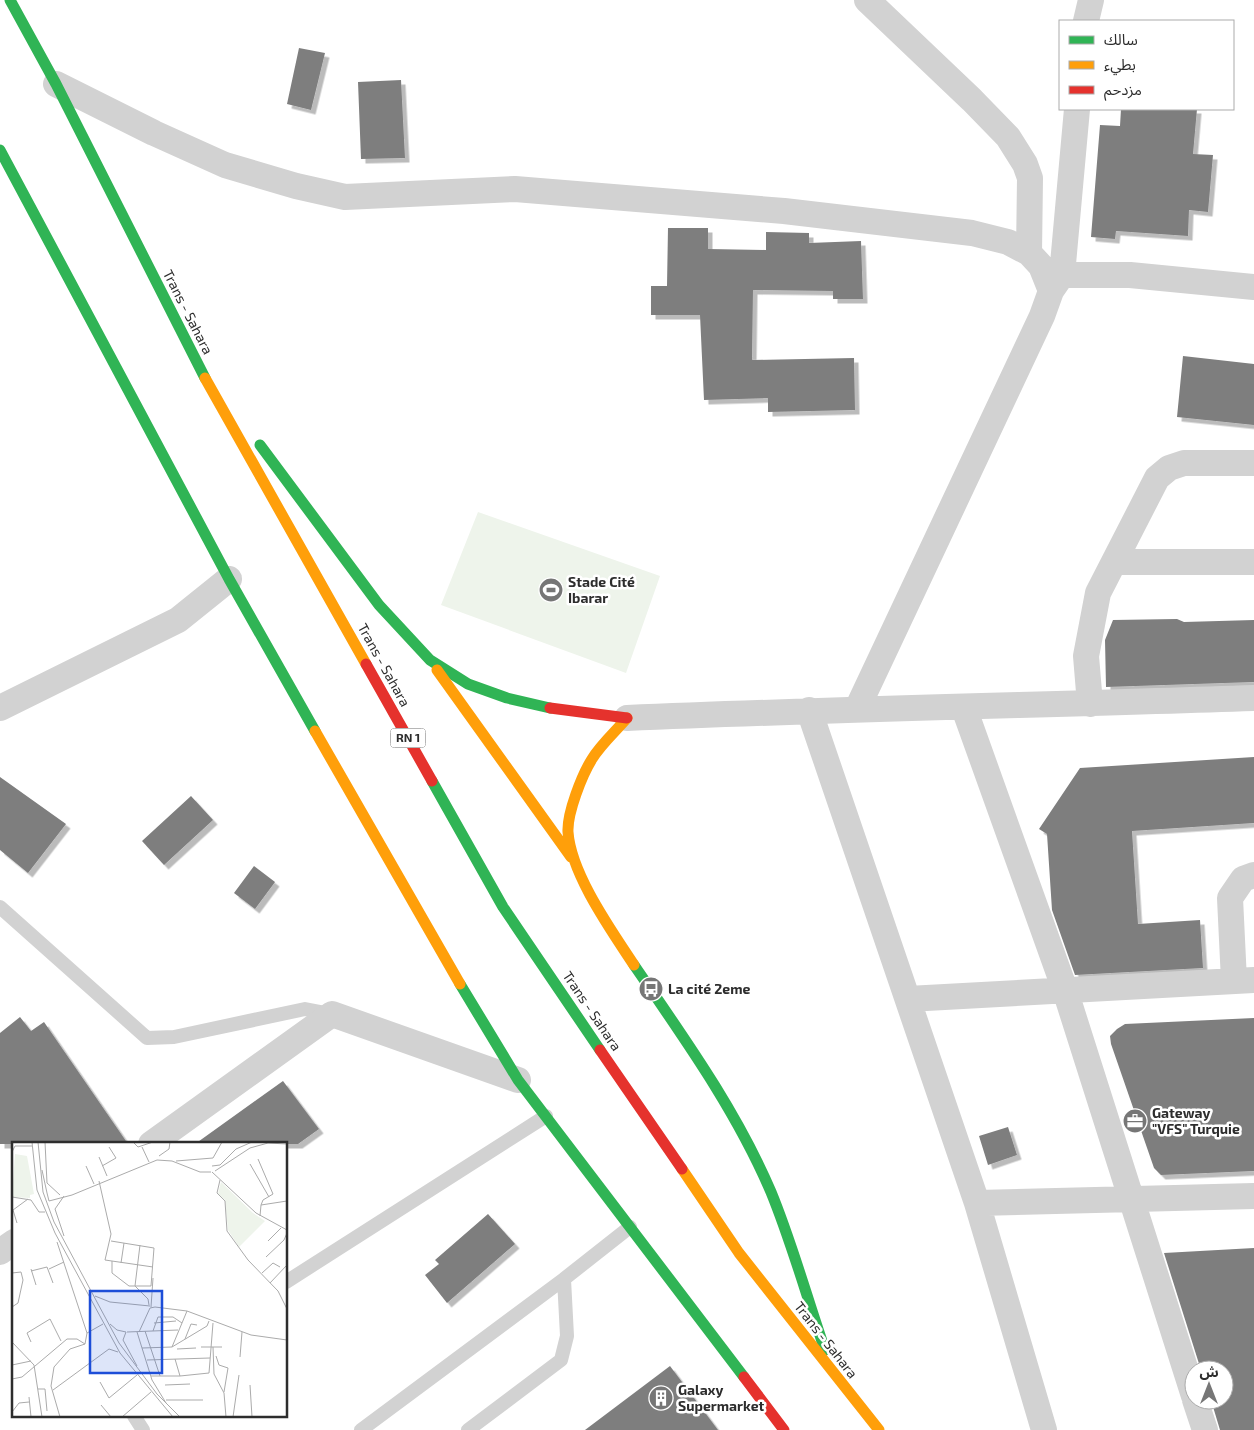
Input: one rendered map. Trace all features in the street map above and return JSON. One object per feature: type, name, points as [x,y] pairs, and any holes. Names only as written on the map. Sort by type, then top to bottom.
[{"type":"highway","name":"Trans - Sahara","points":[[10,0],[56,84],[190,351],[503,907],[739,1253],[878,1430]]},
{"type":"highway","points":[[0,150],[229,579],[437,946],[518,1080],[784,1430]]},
{"type":"highway","points":[[190,351],[381,608],[428,658],[573,860],[610,927],[710,1077],[742,1132],[771,1193],[833,1373]]},
{"type":"highway","points":[[428,658],[467,683],[523,703],[584,714],[627,718]]},
{"type":"highway","points":[[573,860],[568,830],[577,791],[592,759],[627,718]]},
{"type":"street","points":[[867,0],[1008,137],[1025,164],[1030,178],[1029,253]]},
{"type":"street","points":[[1086,20],[1090,0]]},
{"type":"street","points":[[56,84],[154,133],[225,165],[296,186],[345,197],[515,189],[784,211],[972,233],[1008,242],[1029,253],[1056,283]]},
{"type":"street","points":[[857,709],[1056,283],[1077,110]]},
{"type":"street","points":[[1056,283],[1130,275],[1254,287]]},
{"type":"street","points":[[1090,704],[1086,656],[1098,592],[1157,478],[1169,468],[1184,463],[1254,463]]},
{"type":"street","points":[[1114,562],[1254,562]]},
{"type":"street","points":[[0,708],[178,620],[229,579]]},
{"type":"street","points":[[627,718],[809,710],[964,708],[1254,698]]},
{"type":"street","points":[[964,708],[1065,990],[1184,1365]]},
{"type":"street","points":[[809,710],[977,1203],[1044,1430]]},
{"type":"street","points":[[908,999],[1244,980],[1230,898],[1243,879],[1254,874]]},
{"type":"street","points":[[155,1142],[332,1014],[518,1080]]},
{"type":"street","points":[[977,1203],[1131,1201],[1254,1196]]},
{"type":"street","points":[[1198,1410],[1205,1430]]},
{"type":"lane","points":[[0,908],[147,1038],[174,1037],[305,1009],[332,1014]]},
{"type":"lane","points":[[288,1281],[546,1116]]},
{"type":"lane","points":[[361,1430],[564,1279],[630,1227]]},
{"type":"lane","points":[[468,1430],[561,1360],[567,1336],[564,1279]]},
{"type":"lane","points":[[135,1418],[143,1430]]},
{"type":"shaded area","name":"Stade Cité Ibarar","points":[[478,512],[660,576],[626,673],[441,605]]},
{"type":"building","points":[[299,48],[325,53],[311,110],[287,104]]},
{"type":"building","points":[[401,80],[405,158],[361,159],[358,82]]},
{"type":"building","points":[[1121,110],[1197,110],[1193,154],[1213,155],[1208,212],[1189,210],[1188,236],[1116,231],[1115,239],[1091,237],[1100,125],[1120,126]]},
{"type":"building","points":[[668,228],[708,228],[708,249],[766,250],[766,232],[809,233],[809,243],[861,241],[863,299],[833,299],[833,291],[753,290],[752,360],[854,358],[855,410],[768,412],[768,398],[704,400],[700,315],[651,315],[651,286],[667,286]]},
{"type":"building","points":[[1183,356],[1254,364],[1254,425],[1177,417]]},
{"type":"building","points":[[1177,619],[1184,622],[1254,620],[1254,682],[1106,687],[1105,640],[1113,620]]},
{"type":"building","points":[[1254,757],[1254,823],[1132,831],[1138,924],[1200,920],[1203,968],[1075,975],[1052,910],[1047,834],[1039,829],[1080,768]]},
{"type":"building","points":[[0,777],[66,824],[28,873],[0,850]]},
{"type":"building","points":[[191,796],[213,820],[164,865],[142,841]]},
{"type":"building","points":[[254,866],[275,882],[255,909],[234,893]]},
{"type":"building","points":[[20,1017],[31,1031],[44,1022],[127,1142],[12,1142],[12,1144],[0,1144],[0,1033]]},
{"type":"building","points":[[1254,1018],[1254,1171],[1161,1175],[1154,1168],[1111,1044],[1110,1036],[1125,1024]]},
{"type":"building","points":[[283,1081],[319,1129],[298,1144],[288,1144],[288,1142],[198,1142]]},
{"type":"building","points":[[1008,1127],[1017,1155],[988,1165],[979,1136]]},
{"type":"building","points":[[488,1214],[515,1244],[447,1303],[425,1275],[439,1264],[435,1260]]},
{"type":"building","points":[[1254,1248],[1254,1430],[1220,1430],[1214,1410],[1234,1410],[1234,1360],[1198,1360],[1164,1253]]},
{"type":"building","name":"Galaxy Supermarket","points":[[670,1366],[718,1430],[585,1430]]},
{"type":"traffic: fast","points":[[10,0],[56,84],[205,378]]},
{"type":"traffic: fast","points":[[0,150],[229,579],[315,731]]},
{"type":"traffic: fast","points":[[260,445],[379,605],[430,660],[468,684],[507,698],[550,708]]},
{"type":"traffic: fast","points":[[432,781],[503,907],[600,1050]]},
{"type":"traffic: fast","points":[[634,965],[708,1075],[742,1132],[757,1162],[786,1231],[825,1350]]},
{"type":"traffic: fast","points":[[460,984],[518,1080],[744,1377]]},
{"type":"traffic: slow","points":[[205,378],[366,664]]},
{"type":"traffic: slow","points":[[437,670],[571,857]]},
{"type":"traffic: slow","points":[[627,718],[600,748],[588,766],[573,805],[568,832],[576,866],[584,883],[604,919],[634,965]]},
{"type":"traffic: slow","points":[[315,731],[460,984]]},
{"type":"traffic: slow","points":[[682,1169],[739,1253],[879,1430]]},
{"type":"traffic: jam","points":[[366,664],[432,781]]},
{"type":"traffic: jam","points":[[550,708],[627,718]]},
{"type":"traffic: jam","points":[[600,1050],[682,1169]]},
{"type":"traffic: jam","points":[[744,1377],[784,1430]]},
{"type":"place","name":"Stade Cité Ibarar","points":[[551,590]]},
{"type":"place","name":"La cité 2eme","points":[[651,989]]},
{"type":"place","name":"Gateway \"VFS\" Turquie","points":[[1135,1121]]},
{"type":"place","name":"Galaxy Supermarket","points":[[661,1398]]}]
